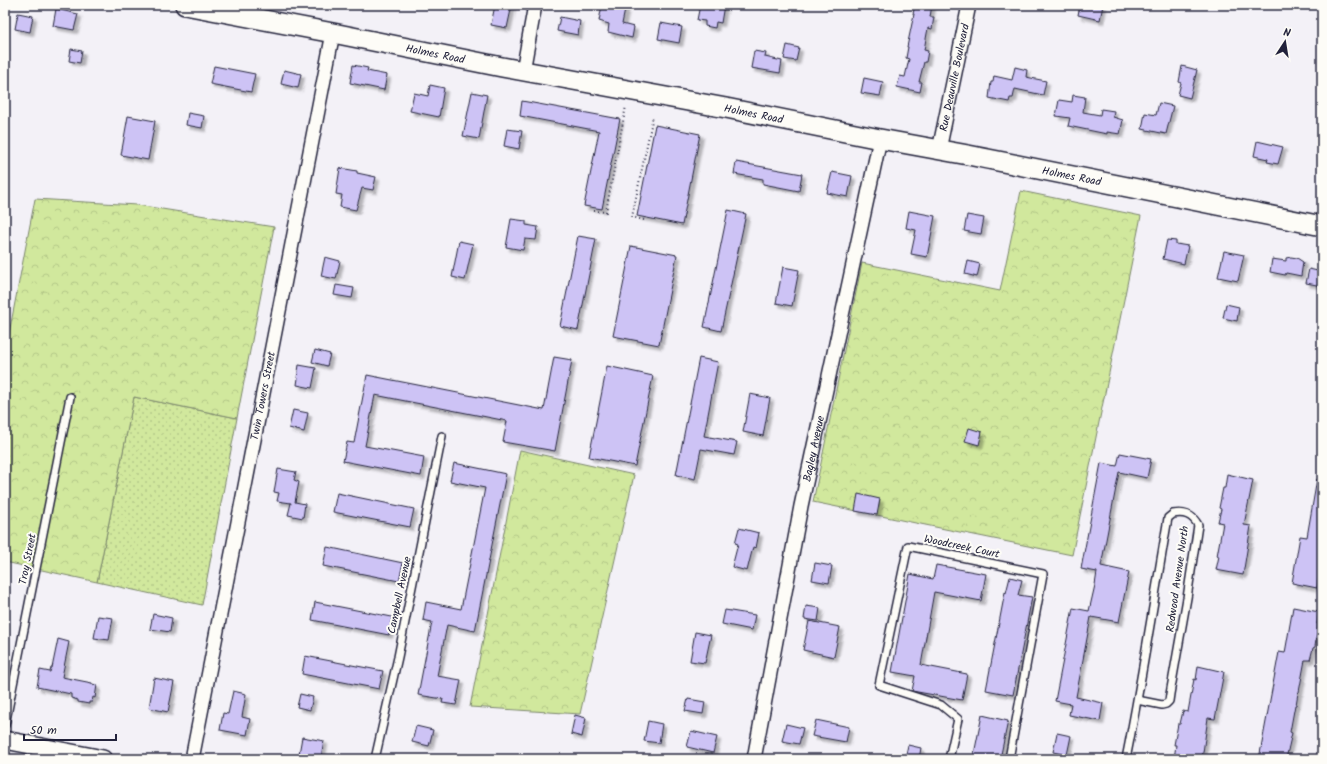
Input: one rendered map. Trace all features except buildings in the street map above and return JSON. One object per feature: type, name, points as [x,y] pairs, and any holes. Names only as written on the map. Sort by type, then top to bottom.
[{"type":"main road","name":"Holmes Road","points":[[185,5],[523,71],[726,108],[1322,226]]},
{"type":"street","points":[[523,71],[535,5]]},
{"type":"street","name":"Rue Deauville Boulevard","points":[[939,150],[969,5]]},
{"type":"street","name":"Twin Towers Street","points":[[192,759],[333,33]]},
{"type":"street","name":"Bagley Avenue","points":[[754,759],[801,506],[880,139]]},
{"type":"street","points":[[5,740],[94,758]]},
{"type":"lane","name":"Troy Street","points":[[5,725],[70,397]]},
{"type":"lane","name":"Campbell Avenue","points":[[374,759],[398,656],[442,436]]},
{"type":"lane","name":"Redwood Avenue North","points":[[1126,759],[1168,518],[1173,514],[1182,513],[1194,518],[1198,525],[1170,694],[1166,704],[1162,705],[1137,700]]},
{"type":"lane","name":"Woodcreek Court","points":[[949,759],[958,719],[941,705],[879,685],[908,546],[1043,574],[1010,759]]},
{"type":"path","points":[[594,211],[606,212],[626,105]]},
{"type":"path","points":[[644,220],[632,217],[653,116]]},
{"type":"green space","points":[[1021,191],[1141,216],[1072,555],[813,502],[862,263],[1000,291]]},
{"type":"green space","points":[[35,199],[137,205],[274,227],[237,418],[134,397],[97,582],[5,562],[5,354]]},
{"type":"green space","points":[[134,397],[237,418],[202,605],[97,582]]},
{"type":"green space","points":[[520,450],[634,475],[580,714],[470,707]]}]
